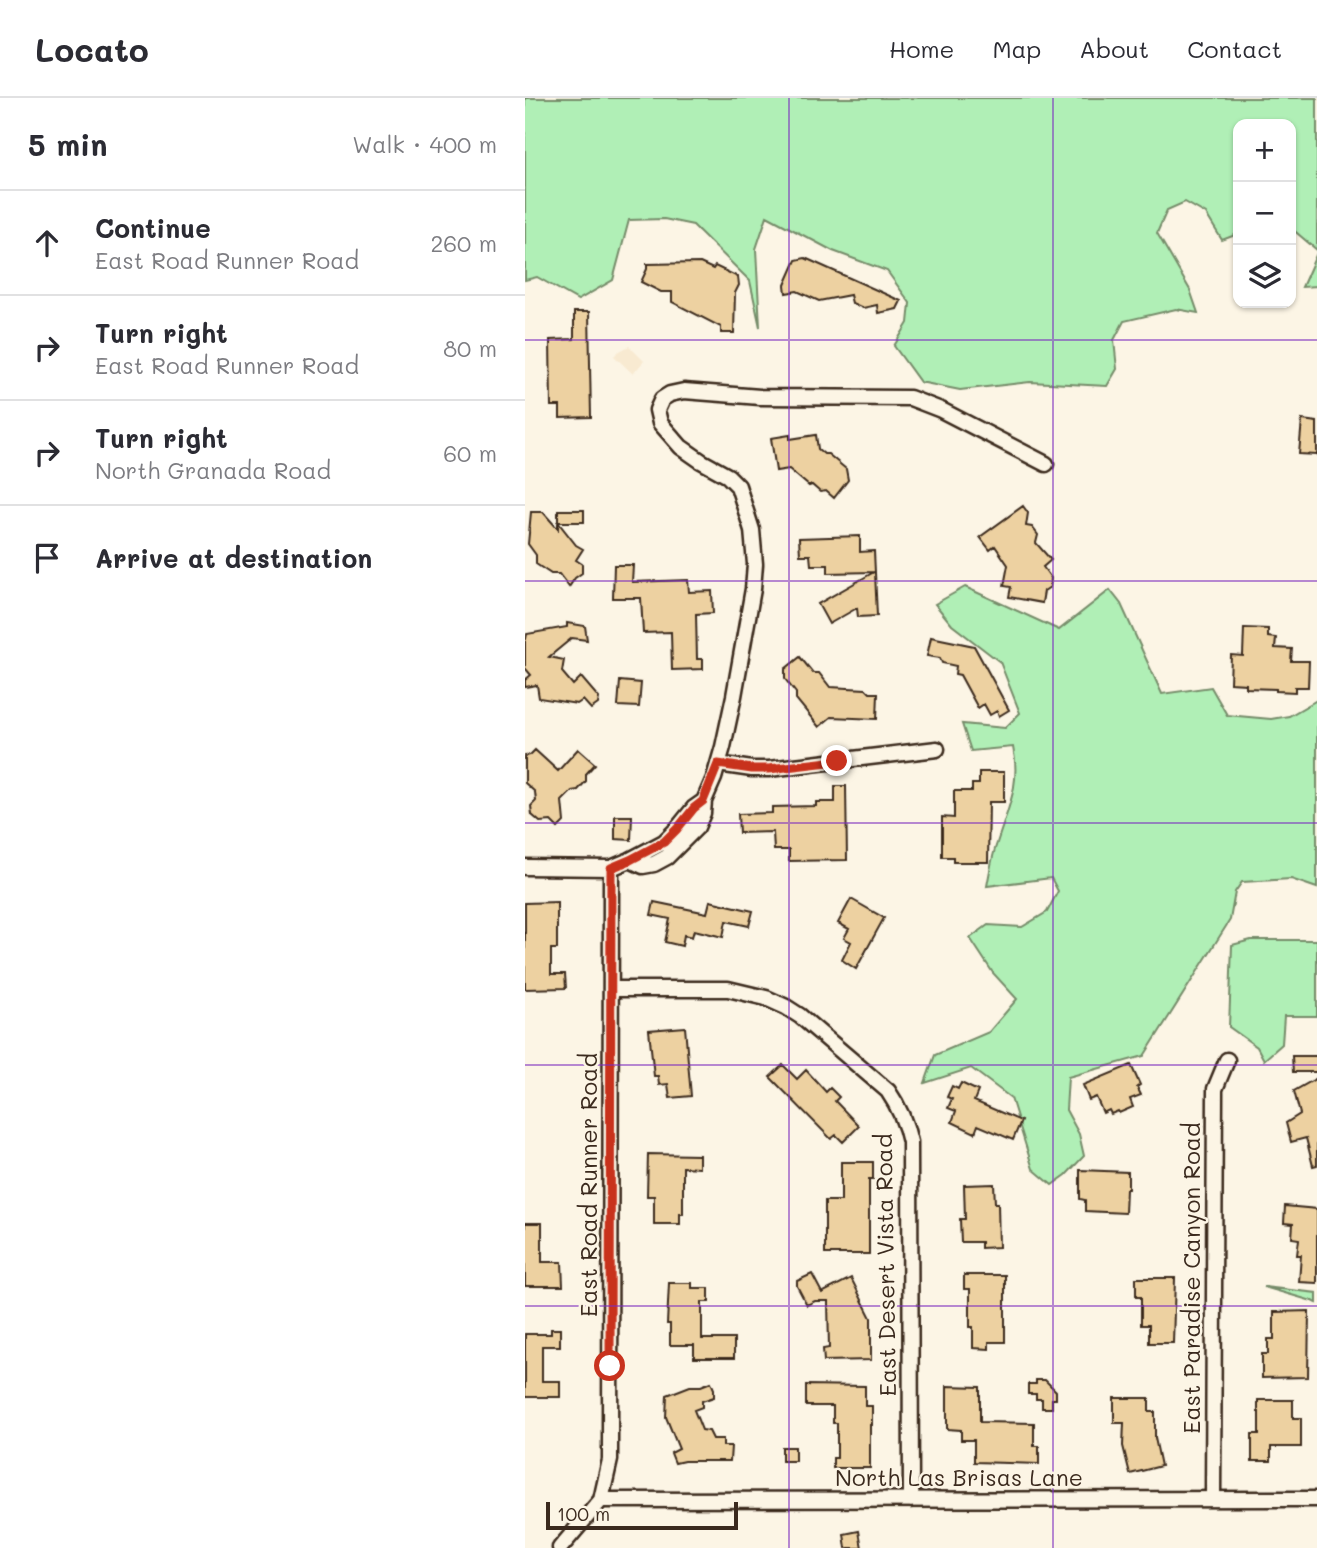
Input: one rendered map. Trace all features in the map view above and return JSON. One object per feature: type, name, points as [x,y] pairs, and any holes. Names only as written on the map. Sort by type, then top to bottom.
[{"type":"street","points":[[525,867],[611,868],[630,860],[643,866],[655,864],[667,857],[697,827],[703,813],[703,801],[718,764],[734,696],[753,589],[755,564],[752,530],[738,486],[717,468],[681,447],[660,422],[657,410],[662,399],[684,391],[760,397],[910,398],[941,410],[1046,464]]},
{"type":"street","points":[[718,764],[769,769],[937,749]]},
{"type":"street","name":"East Road Runner Road","points":[[560,1548],[601,1500],[610,1461],[611,868]]},
{"type":"street","name":"East Desert Vista Road","points":[[611,989],[728,989],[766,998],[800,1016],[888,1091],[897,1105],[910,1142],[911,1500]]},
{"type":"street","name":"East Paradise Canyon Road","points":[[1213,1499],[1215,1089],[1227,1060]]},
{"type":"street","name":"North Las Brisas Lane","points":[[601,1500],[1317,1499]]},
{"type":"shaded area","points":[[629,346],[644,361],[633,374],[614,356]]},
{"type":"green space","points":[[525,98],[1317,98],[1317,250],[1296,232],[1296,119],[1233,119],[1233,236],[1222,240],[1206,214],[1185,202],[1167,210],[1157,233],[1190,290],[1198,313],[1176,309],[1124,321],[1114,340],[1117,369],[1107,386],[1030,382],[960,390],[920,382],[894,346],[908,323],[910,303],[887,271],[833,251],[767,216],[756,249],[760,327],[750,281],[693,225],[664,219],[629,220],[613,280],[578,300],[537,277],[525,280]]},
{"type":"green space","points":[[1317,253],[1317,286],[1302,287]]},
{"type":"green space","points":[[965,587],[1059,630],[1110,590],[1121,604],[1162,694],[1211,687],[1227,715],[1271,719],[1289,716],[1317,700],[1317,888],[1291,879],[1242,882],[1235,892],[1230,920],[1144,1056],[1068,1077],[1066,1110],[1079,1134],[1084,1156],[1052,1185],[1033,1169],[1011,1098],[971,1068],[925,1083],[935,1055],[989,1032],[1017,999],[993,973],[970,938],[988,925],[1022,927],[1047,912],[1058,891],[1051,878],[987,886],[1012,796],[1015,773],[1013,747],[971,751],[962,724],[1005,728],[1020,713],[1000,662],[952,625],[935,604]]},
{"type":"green space","points":[[1251,940],[1317,940],[1317,1016],[1284,1016],[1282,1044],[1264,1060],[1257,1047],[1229,1027],[1232,945]]},
{"type":"green space","points":[[1264,1287],[1317,1293],[1317,1303],[1312,1301]]},
{"type":"building","points":[[805,258],[901,301],[897,309],[878,313],[877,305],[863,308],[852,303],[850,295],[819,301],[797,291],[786,293],[785,285],[796,260]]},
{"type":"building","points":[[700,263],[713,269],[715,266],[738,277],[734,333],[721,333],[721,327],[672,302],[672,292],[661,292],[641,282],[647,264]]},
{"type":"building","points":[[574,312],[589,312],[591,417],[560,418],[560,406],[551,406],[550,340],[574,339]]},
{"type":"building","points":[[1302,420],[1317,422],[1317,455],[1299,454]]},
{"type":"building","points":[[790,435],[790,439],[816,435],[818,449],[846,469],[848,480],[834,498],[826,491],[820,492],[812,485],[809,486],[789,469],[776,471],[771,438]]},
{"type":"building","points":[[1023,506],[1028,513],[1026,526],[1032,527],[1038,535],[1036,543],[1051,560],[1043,567],[1051,578],[1050,587],[1044,591],[1042,603],[1009,597],[1011,587],[1004,586],[1008,565],[995,546],[990,550],[980,537]]},
{"type":"building","points":[[558,510],[584,510],[584,522],[558,522]]},
{"type":"building","points":[[531,512],[543,512],[558,529],[558,522],[576,545],[583,549],[576,560],[582,564],[582,573],[569,587],[559,574],[551,574],[536,564],[536,555],[528,544]]},
{"type":"building","points":[[860,536],[860,552],[874,551],[877,616],[858,617],[857,608],[829,624],[818,604],[874,572],[828,573],[828,565],[811,565],[810,555],[800,555],[799,538]]},
{"type":"building","points":[[614,565],[633,565],[632,582],[688,580],[689,592],[712,591],[713,613],[696,614],[697,659],[703,659],[703,669],[672,670],[671,632],[643,633],[641,598],[613,598]]},
{"type":"building","points":[[567,623],[585,626],[587,640],[572,638],[549,657],[564,660],[562,672],[573,685],[581,677],[599,698],[598,704],[591,709],[583,700],[577,704],[539,698],[537,685],[525,687],[525,680],[531,675],[525,668],[527,634],[567,627]]},
{"type":"building","points":[[1244,628],[1268,629],[1268,637],[1276,638],[1275,648],[1292,649],[1291,661],[1309,661],[1308,687],[1295,687],[1295,692],[1246,688],[1246,684],[1230,683],[1231,655],[1243,656]]},
{"type":"building","points":[[931,637],[974,646],[1009,710],[999,716],[997,711],[990,715],[984,704],[978,708],[960,675],[955,674],[956,666],[942,663],[940,658],[927,656]]},
{"type":"building","points":[[800,657],[813,673],[819,673],[830,687],[866,689],[870,693],[878,693],[877,719],[831,717],[819,727],[796,699],[796,693],[785,679],[785,669]]},
{"type":"building","points":[[620,681],[641,683],[639,707],[618,706]]},
{"type":"building","points":[[578,749],[595,764],[578,790],[572,791],[562,801],[564,822],[558,828],[551,821],[540,822],[532,815],[531,806],[536,801],[535,792],[525,783],[525,756],[535,750],[558,771]]},
{"type":"building","points":[[979,772],[1004,772],[1004,802],[989,802],[988,862],[953,862],[953,857],[942,857],[942,817],[954,818],[954,791],[972,791],[972,784],[979,784]]},
{"type":"building","points":[[835,786],[846,786],[847,860],[789,861],[789,850],[774,850],[773,832],[739,833],[738,814],[772,813],[772,807],[816,806],[816,802],[835,802]]},
{"type":"building","points":[[615,816],[632,816],[631,840],[615,839]]},
{"type":"building","points":[[851,899],[884,918],[856,969],[842,960],[851,942],[844,938],[849,929],[838,923]]},
{"type":"building","points":[[710,901],[753,911],[749,926],[726,921],[723,937],[694,930],[692,937],[684,935],[682,946],[665,942],[670,919],[651,915],[654,902],[707,913]]},
{"type":"building","points":[[557,902],[557,949],[551,949],[551,974],[565,974],[566,988],[525,989],[525,903]]},
{"type":"building","points":[[685,1027],[691,1096],[670,1098],[668,1084],[659,1085],[658,1076],[654,1076],[649,1030]]},
{"type":"building","points":[[1292,1056],[1317,1056],[1317,1072],[1293,1072]]},
{"type":"building","points":[[783,1065],[797,1079],[806,1070],[826,1092],[830,1088],[839,1097],[835,1101],[859,1126],[843,1142],[836,1135],[831,1139],[770,1077]]},
{"type":"building","points":[[1131,1065],[1140,1085],[1137,1087],[1141,1095],[1130,1099],[1133,1107],[1119,1113],[1118,1111],[1111,1114],[1109,1110],[1103,1113],[1096,1097],[1089,1100],[1083,1085]]},
{"type":"building","points":[[1317,1078],[1317,1165],[1313,1166],[1306,1138],[1291,1142],[1286,1123],[1300,1114],[1294,1091]]},
{"type":"building","points":[[961,1083],[978,1091],[974,1101],[1021,1121],[1013,1140],[978,1125],[975,1133],[952,1122],[956,1111],[948,1108],[952,1099],[947,1097],[952,1086],[958,1089]]},
{"type":"building","points":[[648,1154],[699,1155],[699,1168],[683,1167],[683,1214],[680,1214],[680,1224],[654,1224],[654,1196],[647,1196]]},
{"type":"building","points":[[841,1162],[873,1162],[873,1179],[869,1179],[869,1254],[825,1254],[825,1201],[841,1201]]},
{"type":"building","points":[[1080,1170],[1128,1172],[1125,1213],[1085,1211],[1085,1200],[1080,1199]]},
{"type":"building","points":[[994,1184],[995,1203],[998,1203],[999,1247],[981,1248],[981,1242],[961,1242],[960,1219],[965,1219],[964,1185]]},
{"type":"building","points":[[1285,1206],[1317,1209],[1317,1283],[1299,1282],[1299,1239],[1292,1238],[1293,1224],[1284,1223]]},
{"type":"building","points":[[525,1223],[542,1223],[542,1262],[562,1262],[563,1286],[525,1286]]},
{"type":"building","points":[[812,1274],[822,1293],[851,1278],[871,1318],[871,1360],[824,1361],[823,1349],[829,1348],[828,1301],[815,1301],[807,1305],[797,1286],[797,1281]]},
{"type":"building","points":[[964,1275],[1005,1275],[1005,1342],[989,1342],[989,1349],[973,1348],[970,1289],[964,1289]]},
{"type":"building","points":[[1136,1278],[1175,1278],[1173,1343],[1149,1343],[1149,1325],[1141,1325],[1141,1297],[1136,1297]]},
{"type":"building","points":[[669,1283],[692,1283],[692,1288],[709,1288],[709,1302],[702,1302],[702,1339],[734,1339],[734,1358],[694,1358],[694,1345],[670,1345],[670,1324],[667,1324]]},
{"type":"building","points":[[1309,1311],[1308,1377],[1262,1378],[1262,1354],[1268,1354],[1268,1339],[1274,1339],[1274,1312]]},
{"type":"building","points":[[551,1329],[560,1329],[560,1346],[542,1346],[542,1381],[560,1381],[560,1397],[525,1397],[525,1334],[551,1334]]},
{"type":"building","points":[[1036,1380],[1045,1380],[1056,1391],[1052,1408],[1042,1408],[1042,1399],[1036,1399],[1036,1394],[1028,1394],[1028,1384],[1036,1384]]},
{"type":"building","points":[[711,1382],[714,1397],[702,1401],[702,1407],[694,1410],[702,1430],[709,1431],[713,1439],[723,1439],[723,1446],[731,1446],[730,1461],[675,1463],[671,1453],[679,1449],[666,1417],[667,1395],[690,1386]]},
{"type":"building","points":[[806,1385],[865,1386],[865,1406],[872,1406],[870,1468],[833,1468],[833,1458],[837,1458],[837,1423],[833,1423],[833,1406],[806,1406]]},
{"type":"building","points":[[947,1386],[980,1387],[980,1422],[1034,1423],[1034,1446],[1039,1446],[1039,1464],[974,1462],[974,1440],[961,1440],[961,1430],[947,1429]]},
{"type":"building","points":[[1114,1398],[1149,1398],[1149,1412],[1155,1412],[1155,1438],[1161,1466],[1130,1474],[1123,1446],[1124,1423],[1114,1423]]},
{"type":"building","points":[[1258,1400],[1293,1400],[1293,1418],[1301,1418],[1301,1447],[1271,1447],[1271,1461],[1252,1461],[1252,1434],[1259,1434]]},
{"type":"building","points":[[782,1447],[795,1447],[795,1461],[782,1461]]},
{"type":"building","points":[[859,1531],[862,1548],[846,1548],[844,1534]]},
{"type":"route","points":[[610,1366],[611,868],[664,842],[703,801],[718,764],[769,769],[837,761]]}]
